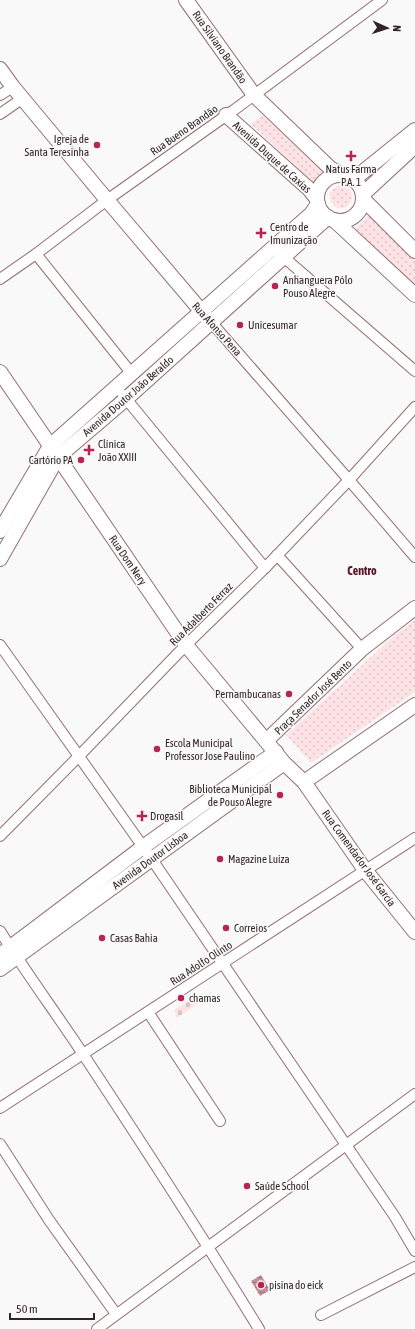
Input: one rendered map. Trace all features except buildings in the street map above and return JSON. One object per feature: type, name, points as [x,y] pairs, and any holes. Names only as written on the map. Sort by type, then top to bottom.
[{"type":"street","name":"Rua Silviano Brandão","points":[[186,0],[254,95]]},
{"type":"street","name":"Rua Bueno Brandão","points":[[0,279],[36,254],[106,200],[254,95],[382,0]]},
{"type":"street","name":"Rua Afonso Pena","points":[[0,69],[13,87],[106,200],[415,557]]},
{"type":"street","points":[[0,95],[13,87]]},
{"type":"street","points":[[254,95],[330,168],[340,174]]},
{"type":"street","points":[[0,114],[23,98]]},
{"type":"street","name":"Avenida Duque de Caxias","points":[[226,114],[309,189],[317,202]]},
{"type":"street","points":[[354,179],[415,130]]},
{"type":"street","points":[[331,219],[344,221],[354,217],[360,209],[363,196],[415,146]]},
{"type":"street","points":[[415,251],[363,196],[360,185],[354,179],[347,175],[340,174],[331,176],[323,182],[318,190],[317,202],[321,212],[331,219],[415,295]]},
{"type":"street","name":"Avenida Doutor João Beraldo","points":[[0,559],[54,452],[126,399],[207,317],[279,252],[311,214],[317,202]]},
{"type":"street","name":"Avenida Doutor João Beraldo","points":[[279,252],[331,219]]},
{"type":"street","points":[[279,252],[415,371]]},
{"type":"street","points":[[36,254],[132,374]]},
{"type":"street","name":"Avenida Doutor João Beraldo","points":[[0,531],[54,452],[117,386],[207,317]]},
{"type":"street","name":"Rua Dom Nery","points":[[0,372],[186,645],[266,741]]},
{"type":"street","points":[[117,386],[126,399],[265,568]]},
{"type":"street","name":"Rua Adalberto Ferraz","points":[[0,836],[78,758],[186,645],[265,568],[349,480],[415,407]]},
{"type":"street","points":[[277,555],[362,649]]},
{"type":"street","name":"Praça Senador José Bento","points":[[304,782],[280,758],[266,741],[362,649],[415,608]]},
{"type":"street","points":[[0,645],[78,758],[147,853],[395,1217],[415,1250]]},
{"type":"street","points":[[304,782],[414,709]]},
{"type":"street","name":"Avenida Doutor Lisboa","points":[[0,969],[9,953],[280,758]]},
{"type":"street","name":"Rua Comendador José Garcia","points":[[304,782],[365,870],[415,932]]},
{"type":"street","name":"Rua Adolfo Olinto","points":[[0,1108],[415,838]]},
{"type":"street","points":[[0,931],[9,953],[83,1054],[209,1247],[259,1329]]},
{"type":"street","points":[[148,1012],[220,1121]]},
{"type":"street","points":[[97,1329],[415,1094]]},
{"type":"street","points":[[0,1144],[49,1220],[116,1314]]},
{"type":"street","points":[[321,1315],[415,1267]]},
{"type":"green space","points":[[266,113],[325,172],[314,183],[251,124]]},
{"type":"green space","points":[[341,186],[349,189],[352,197],[349,205],[341,208],[333,205],[330,197],[333,189]]},
{"type":"green space","points":[[368,215],[415,260],[415,284],[355,229]]},
{"type":"green space","points":[[415,620],[415,692],[311,763],[286,735],[395,635]]},
{"type":"green space","points":[[196,996],[199,1003],[177,1018],[174,1010]]},
{"type":"shaded area","name":"pisina do eick","points":[[261,1275],[270,1290],[260,1296],[251,1281]]},
{"type":"place","name":"Igreja de Santa Teresinha","points":[[97,145]]},
{"type":"place","name":"Natus Farma P.A. 1","points":[[351,156]]},
{"type":"place","name":"Centro de Imunização","points":[[261,233]]},
{"type":"place","name":"Anhanguera Pólo Pouso Alegre","points":[[275,286]]},
{"type":"place","name":"Unicesumar","points":[[240,325]]},
{"type":"place","name":"Clínica João XXIII","points":[[89,450]]},
{"type":"place","name":"Cartório PA","points":[[81,460]]},
{"type":"place","name":"Pernambucanas","points":[[289,694]]},
{"type":"place","name":"Escola Municipal Professor Jose Paulino","points":[[157,749]]},
{"type":"place","name":"Biblioteca Municipal de Pouso Alegre","points":[[280,795]]},
{"type":"place","name":"Drogasil","points":[[142,816]]},
{"type":"place","name":"Magazine Luiza","points":[[220,859]]},
{"type":"place","name":"Correios","points":[[226,928]]},
{"type":"place","name":"Casas Bahia","points":[[102,938]]},
{"type":"place","name":"chamas","points":[[181,998]]},
{"type":"place","name":"Saúde School","points":[[247,1186]]},
{"type":"place","name":"pisina do eick","points":[[261,1285]]},
{"type":"district","name":"Centro","points":[[362,571]]}]
